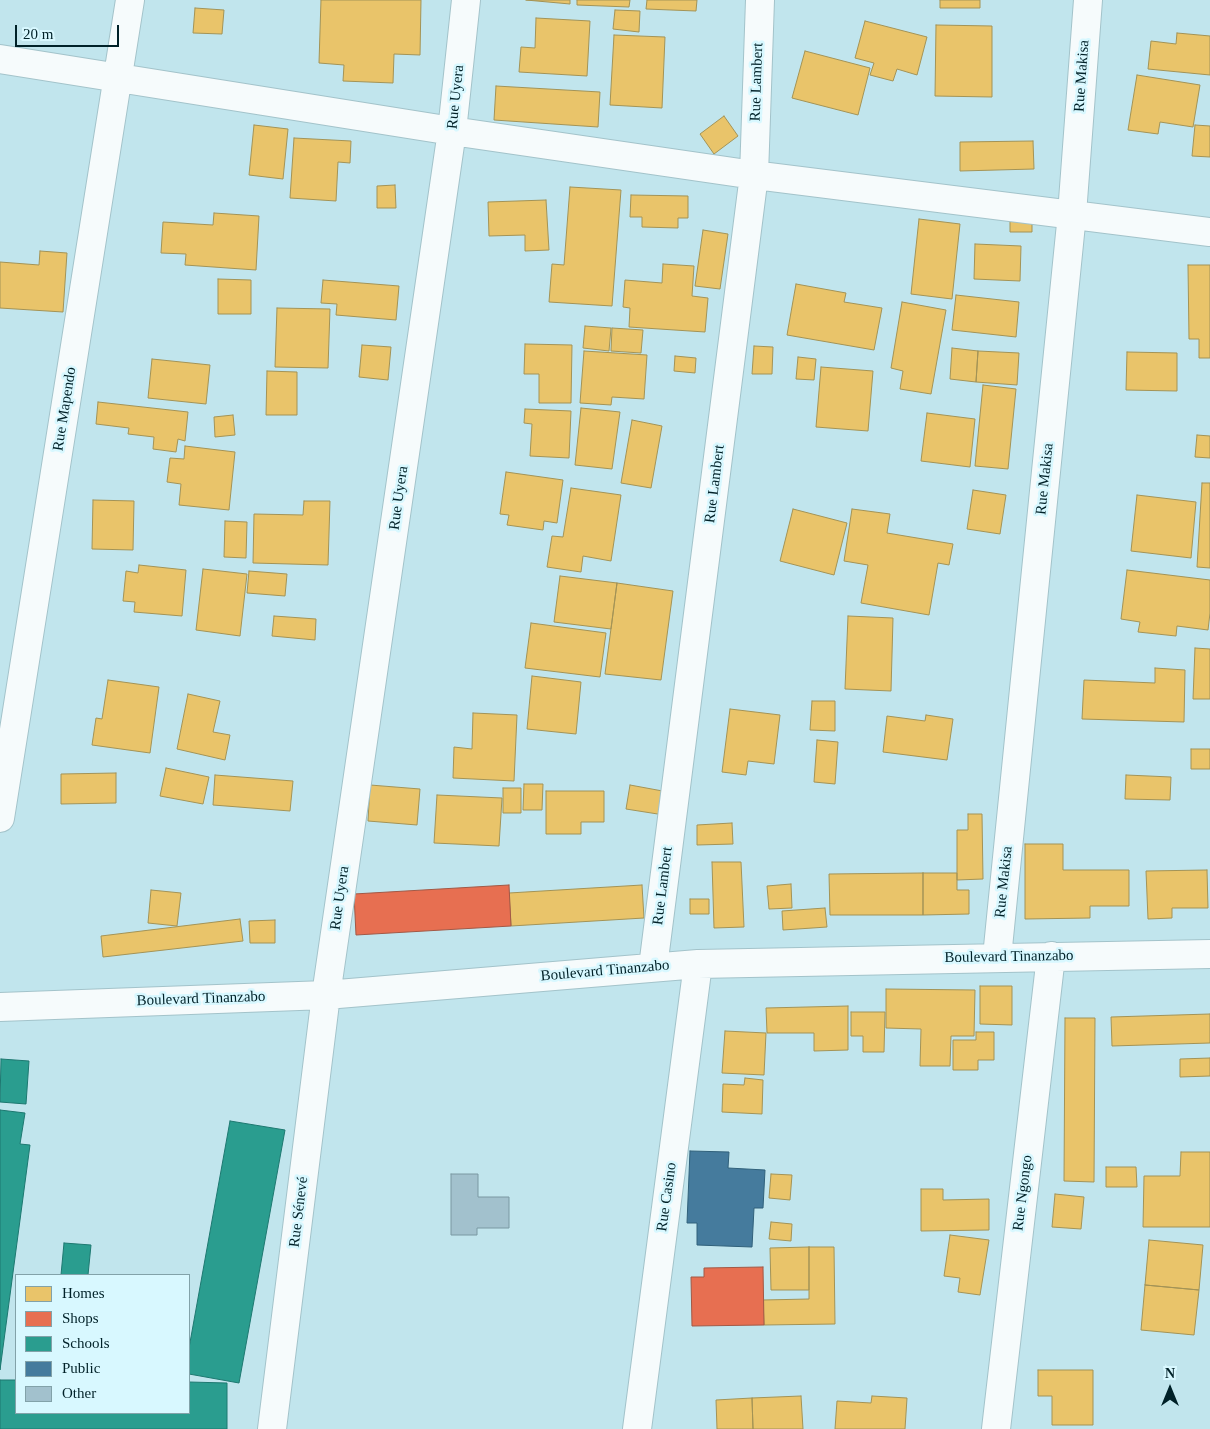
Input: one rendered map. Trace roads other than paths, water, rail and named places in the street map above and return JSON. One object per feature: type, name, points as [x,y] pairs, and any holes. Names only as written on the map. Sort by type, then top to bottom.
[{"type":"street","name":"Rue Mapendo","points":[[0,818],[130,0]]},
{"type":"street","name":"Rue Uyera","points":[[326,995],[452,131],[466,0]]},
{"type":"street","name":"Rue Lambert","points":[[653,967],[754,175],[760,0]]},
{"type":"street","name":"Rue Makisa","points":[[997,957],[1072,214],[1088,0]]},
{"type":"street","points":[[0,59],[452,131],[754,175],[1210,232]]},
{"type":"street","name":"Boulevard Tinanzabo","points":[[0,1007],[326,995],[698,964],[1210,954]]},
{"type":"street","name":"Rue Ngongo","points":[[996,1429],[1051,956]]},
{"type":"street","name":"Rue Casino","points":[[637,1429],[698,964]]},
{"type":"street","name":"Rue Sénevé","points":[[272,1429],[326,995]]}]
